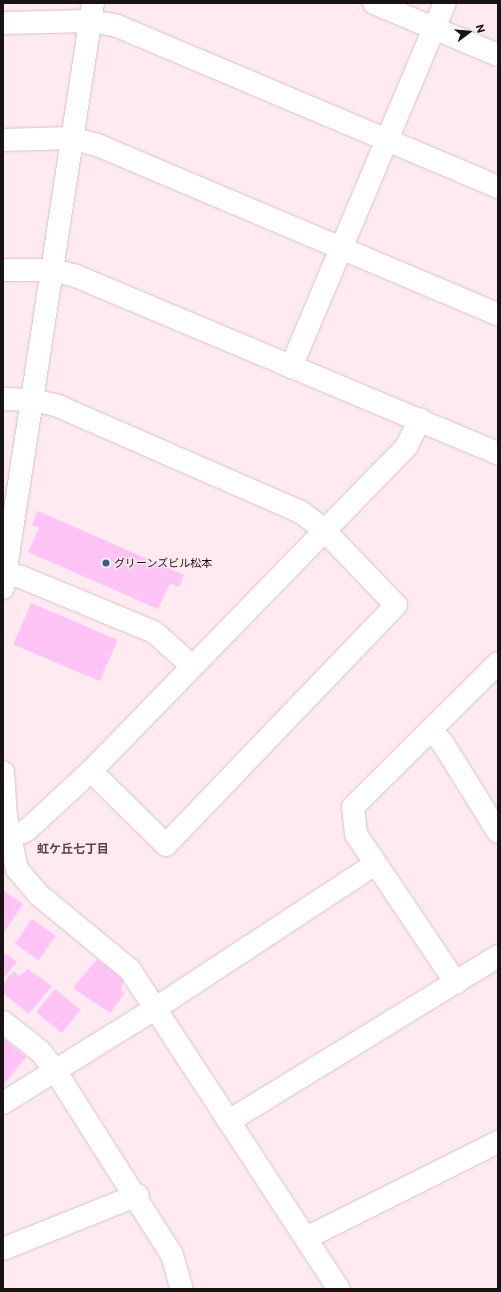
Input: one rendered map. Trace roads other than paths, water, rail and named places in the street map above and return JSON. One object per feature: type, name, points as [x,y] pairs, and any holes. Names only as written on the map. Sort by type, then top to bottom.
[{"type":"street","points":[[374,3],[498,55]]},
{"type":"street","points":[[291,367],[385,139],[445,3]]},
{"type":"street","points":[[91,12],[33,400],[8,522],[4,581],[21,577],[154,632],[191,665]]},
{"type":"street","points":[[3,23],[91,12],[118,26],[498,187]]},
{"type":"street","points":[[3,140],[72,138],[498,314]]},
{"type":"street","points":[[3,270],[52,270],[76,276],[498,453]]},
{"type":"street","points":[[3,399],[33,400],[58,406],[301,512],[323,529],[396,605],[166,845],[91,771]]},
{"type":"street","points":[[9,837],[27,830],[91,771],[323,529],[406,447],[420,419]]},
{"type":"street","points":[[456,983],[374,864],[356,834],[353,808],[498,663]]},
{"type":"street","points":[[431,731],[442,742],[498,832]]},
{"type":"street","points":[[3,772],[9,837],[10,870],[130,970],[339,1289]]},
{"type":"street","points":[[3,1103],[54,1069],[156,1008],[374,864]]},
{"type":"street","points":[[229,1121],[498,956]]},
{"type":"street","points":[[3,1022],[41,1052],[54,1069],[138,1195],[172,1255],[182,1289]]},
{"type":"street","points":[[306,1238],[498,1142]]},
{"type":"street","points":[[3,1249],[138,1195]]},
{"type":"place","name":"グリーンズビル松本","points":[[106,563]]},
{"type":"district","name":"虹ケ丘七丁目","points":[[73,849]]}]
